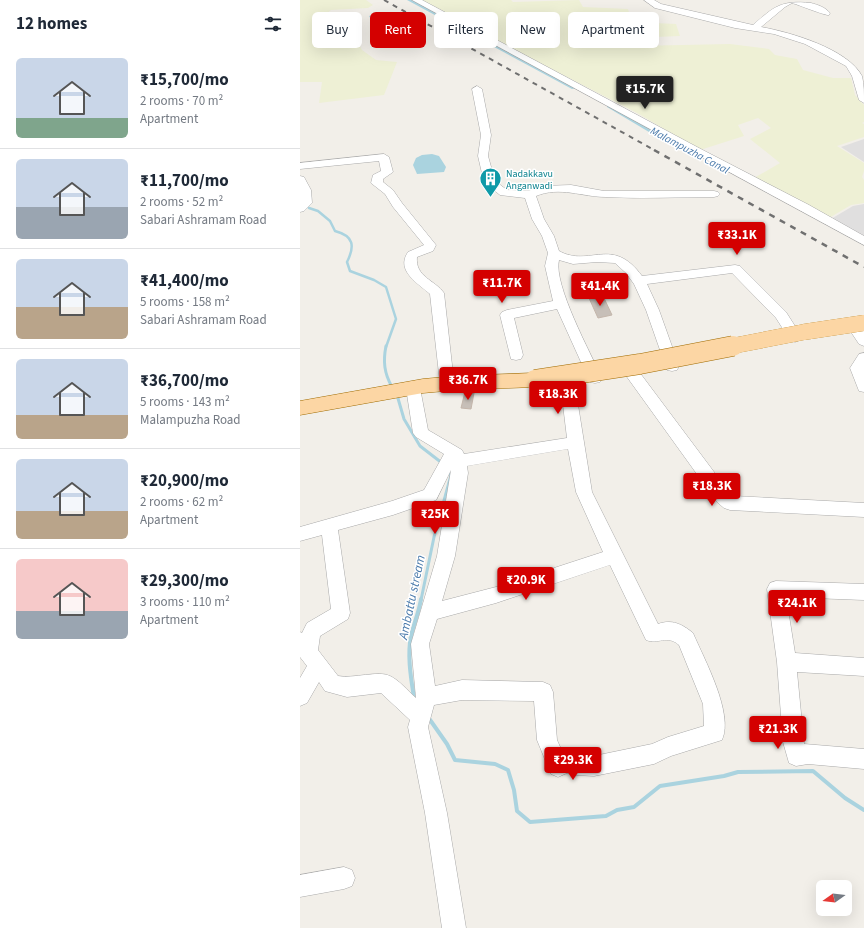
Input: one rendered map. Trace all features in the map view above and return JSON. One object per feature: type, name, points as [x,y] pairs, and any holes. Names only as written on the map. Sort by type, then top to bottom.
[{"type":"main road","points":[[300,408],[447,383],[535,380],[640,364],[804,332],[860,326]]},
{"type":"street","points":[[416,0],[693,149],[805,207],[864,241]]},
{"type":"street","points":[[755,28],[782,5],[792,0],[816,7],[826,12]]},
{"type":"street","points":[[654,1],[678,11],[732,27],[755,28],[790,35],[808,42],[849,64],[857,76],[864,100]]},
{"type":"street","points":[[477,89],[486,135],[483,156],[490,182],[504,193],[530,195],[543,189],[564,188],[604,194],[714,194]]},
{"type":"street","points":[[300,166],[384,157],[387,172],[377,177],[377,184],[389,192],[397,205],[430,245],[425,251],[412,255],[411,261],[413,270],[420,280],[437,293],[447,383]]},
{"type":"street","points":[[300,179],[303,184],[303,206]]},
{"type":"street","points":[[530,195],[538,219],[548,236],[554,253],[551,266],[558,297],[595,378]]},
{"type":"street","points":[[554,253],[563,259],[581,261],[603,258],[621,261],[630,270],[645,294],[661,329],[672,366]]},
{"type":"street","points":[[637,281],[735,269],[782,315],[795,337]]},
{"type":"street","points":[[516,355],[507,315],[561,304]]},
{"type":"street","points":[[860,326],[864,341]]},
{"type":"street","points":[[864,358],[857,368],[864,387]]},
{"type":"street","points":[[632,373],[722,497],[730,503],[864,510]]},
{"type":"street","points":[[423,707],[462,690],[543,692],[547,740],[558,767],[563,761],[576,765],[594,766],[654,754],[668,747],[715,733],[713,704],[686,639],[676,631],[662,631],[653,634],[584,492],[567,380]]},
{"type":"street","points":[[401,390],[421,433],[451,462],[460,474],[446,556],[420,644],[423,707],[418,727],[436,813],[454,928]]},
{"type":"street","points":[[300,534],[393,508],[430,495],[451,462],[571,443],[576,447]]},
{"type":"street","points":[[329,526],[341,613],[316,627],[312,631],[308,669],[332,684],[347,687],[391,689],[423,707]]},
{"type":"street","points":[[429,613],[496,595],[614,556]]},
{"type":"street","points":[[864,592],[776,589],[787,662],[793,742],[796,756],[808,754],[864,758]]},
{"type":"street","points":[[787,662],[864,667]]},
{"type":"street","points":[[300,886],[344,878]]},
{"type":"shaded area","points":[[864,139],[864,162],[841,147]]},
{"type":"shaded area","points":[[864,204],[864,238],[831,219],[853,206]]},
{"type":"green space","points":[[300,0],[366,0],[373,5],[368,8],[312,12],[312,48],[361,48],[376,60],[397,62],[384,95],[319,103],[322,82],[300,82]]},
{"type":"green space","points":[[422,0],[511,0],[513,2],[579,0],[583,7],[628,9],[629,12],[568,12],[568,48],[659,48],[659,45],[730,44],[769,49],[775,55],[797,59],[803,70],[833,78],[851,78],[855,95],[864,105],[864,122],[862,123],[864,124],[864,137],[837,146],[864,163],[862,177],[864,180],[864,203],[851,205],[829,218],[754,178],[780,163],[750,139],[771,128],[758,118],[738,125],[744,136],[700,150],[637,113],[511,48],[560,48],[560,12],[506,12],[506,45],[498,41],[498,12],[444,12]]},
{"type":"green space","points":[[659,23],[676,24],[680,36],[659,37]]},
{"type":"water","points":[[432,154],[439,156],[446,167],[444,172],[417,174],[413,165],[416,158],[422,155]]},
{"type":"building","points":[[603,296],[612,315],[598,318],[589,298]]},
{"type":"building","points":[[465,392],[474,393],[471,409],[461,408]]},
{"type":"waterway","name":"Malampuzha Canal","points":[[410,0],[574,88]]},
{"type":"waterway","name":"Malampuzha Canal","points":[[609,106],[652,130]]},
{"type":"waterway","points":[[300,198],[309,208],[318,211],[330,221],[335,231],[341,233],[349,239],[352,246],[347,262],[350,271],[374,280],[386,287],[396,319],[386,347]]},
{"type":"waterway","points":[[386,346],[385,367],[387,377],[392,387]]},
{"type":"waterway","points":[[397,395],[404,419],[420,446],[442,463]]},
{"type":"waterway","name":"Ambattu stream","points":[[421,600],[434,537],[451,475],[448,470]]},
{"type":"waterway","name":"Ambattu stream","points":[[414,698],[409,651],[411,636],[421,599]]},
{"type":"waterway","name":"Ambattu stream","points":[[428,717],[447,744],[455,760],[495,764],[508,770],[514,790],[517,811],[530,822],[606,816],[617,810],[634,807],[660,786],[724,776],[738,772],[813,771],[845,798],[864,810]]},
{"type":"railway","points":[[384,0],[656,151]]},
{"type":"railway","points":[[654,150],[864,267]]},
{"type":"place","name":"Nadakkavu Anganwadi","points":[[490,198]]}]
